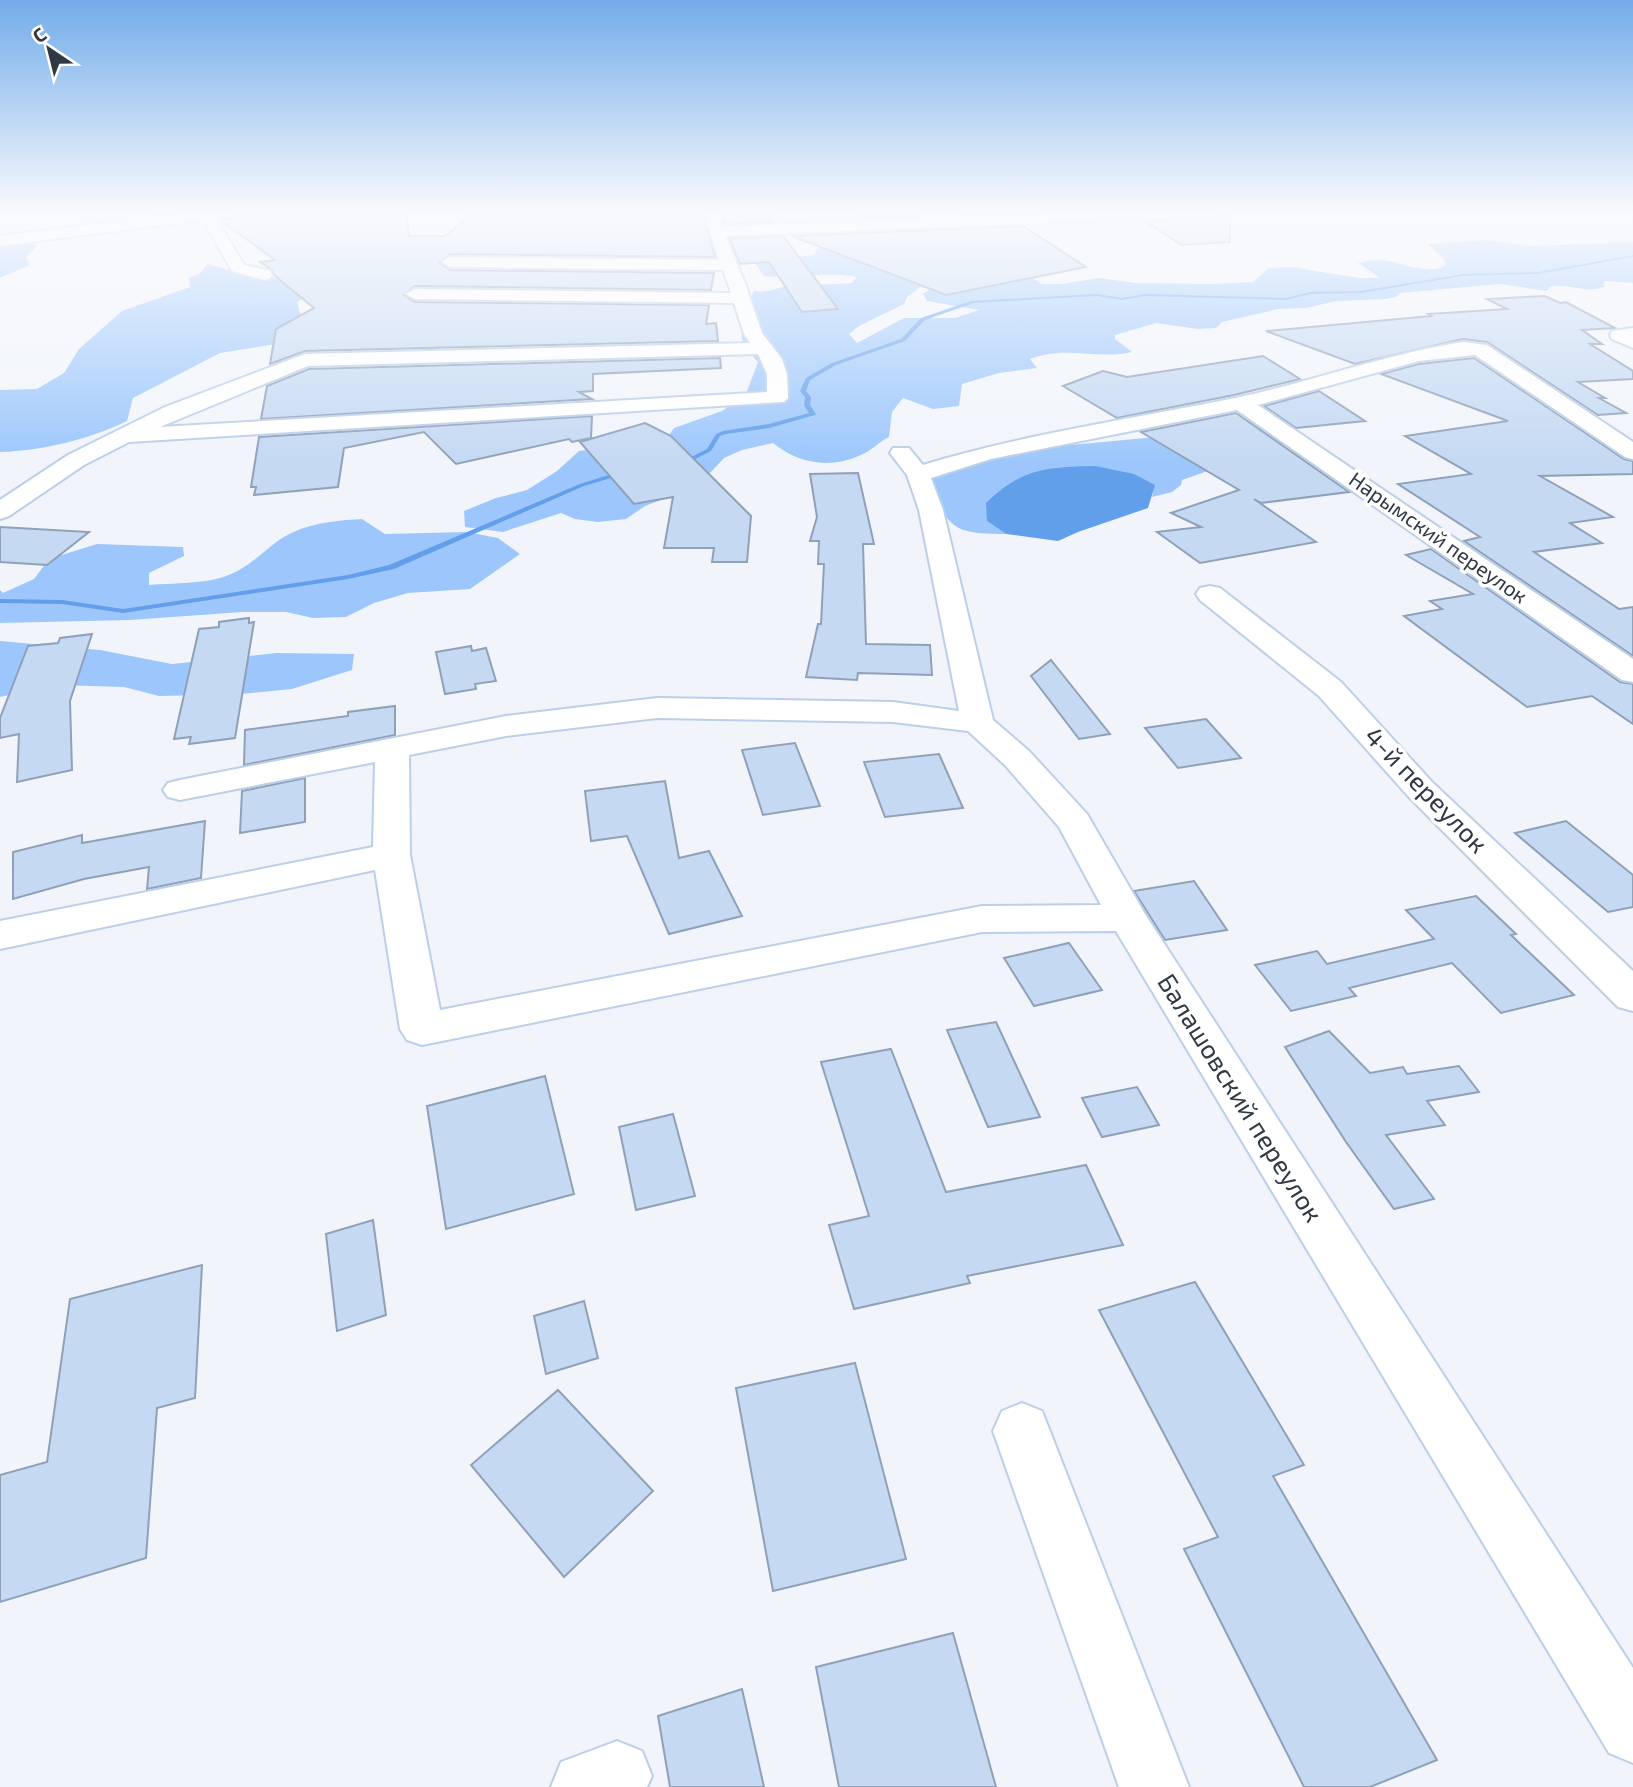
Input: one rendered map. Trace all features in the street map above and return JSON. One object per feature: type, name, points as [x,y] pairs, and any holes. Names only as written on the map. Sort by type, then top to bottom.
[{"type":"street","points":[[447,294],[741,298]]},
{"type":"street","points":[[125,436],[342,421],[482,416],[777,398],[777,374],[772,359],[753,334],[740,294]]},
{"type":"street","points":[[1633,334],[1619,335],[1633,342]]},
{"type":"street","points":[[0,511],[76,460],[173,412],[305,360],[762,348]]},
{"type":"street","points":[[180,790],[506,726],[657,708],[893,712],[978,723],[931,510],[909,463],[987,453],[1241,403],[1417,355],[1463,348],[1480,349],[1529,379],[1633,452]]},
{"type":"street","name":"Нарымский переулок","points":[[1241,403],[1633,674]]},
{"type":"street","name":"4-й переулок","points":[[1210,594],[1330,689],[1420,789],[1633,996]]},
{"type":"street","name":"Балашовский переулок","points":[[978,723],[1017,758],[1074,822],[1128,918],[1633,1729]]},
{"type":"street","points":[[393,749],[391,855],[422,1029],[982,919],[1128,918]]},
{"type":"street","points":[[0,935],[391,855]]},
{"type":"street","points":[[1022,1431],[1154,1787]]},
{"type":"shaded area","points":[[169,294],[309,294],[297,302],[300,313],[323,323],[282,343],[220,353],[133,398],[127,421],[113,427],[49,446],[0,452],[0,390],[37,389],[64,373],[79,349],[122,311]]},
{"type":"shaded area","points":[[752,294],[910,294],[904,304],[859,326],[849,334],[857,343],[904,318],[955,318],[979,310],[927,301],[923,294],[1399,294],[1385,299],[1336,301],[1306,308],[1278,309],[1222,322],[1216,328],[1198,329],[1156,323],[1115,335],[1115,339],[1132,352],[1057,353],[1030,359],[1037,368],[999,373],[962,384],[959,406],[933,409],[903,398],[892,412],[889,437],[865,453],[850,459],[827,463],[804,460],[773,443],[742,450],[724,458],[698,486],[645,506],[626,519],[598,522],[575,519],[561,513],[503,532],[465,527],[464,511],[496,498],[527,490],[557,471],[579,451],[641,443],[670,434],[674,428],[722,411],[746,394],[758,362],[746,348],[742,335],[743,320]]},
{"type":"shaded area","points":[[1242,419],[1273,426],[1287,439],[1278,446],[1182,480],[1181,485],[1172,492],[1152,497],[1154,485],[987,521],[1006,534],[974,532],[955,526],[941,510],[927,481],[946,471],[1028,449],[1156,437]]},
{"type":"shaded area","points":[[1095,466],[1134,474],[1155,485],[1148,508],[1058,541],[1006,534],[987,521],[986,503],[999,491],[1024,476],[1063,467]]},
{"type":"shaded area","points":[[362,519],[385,534],[467,532],[498,538],[520,554],[470,589],[408,593],[374,603],[346,617],[313,618],[286,612],[243,612],[130,620],[0,623],[0,590],[3,593],[34,579],[49,559],[97,544],[183,547],[184,556],[149,573],[149,585],[194,582],[234,573],[291,533],[326,523]]},
{"type":"shaded area","points":[[0,641],[100,650],[172,664],[277,653],[354,654],[352,670],[292,689],[241,694],[159,696],[124,687],[55,685],[0,697]]},
{"type":"building","points":[[298,294],[405,294],[415,302],[709,305],[706,324],[716,323],[718,341],[305,351],[270,364],[276,329],[314,308]]},
{"type":"building","points":[[790,294],[827,294],[838,309],[802,312]]},
{"type":"building","points":[[1545,296],[1560,303],[1566,302],[1615,328],[1582,330],[1602,344],[1590,344],[1633,371],[1633,379],[1578,382],[1626,413],[1598,415],[1487,342],[1463,339],[1355,364],[1266,331],[1431,316],[1428,314],[1507,309],[1487,299]]},
{"type":"building","points":[[1263,356],[1300,379],[1117,418],[1063,386],[1103,371],[1127,377]]},
{"type":"building","points":[[720,358],[721,368],[593,374],[593,391],[579,392],[592,399],[261,419],[267,386],[309,369]]},
{"type":"building","points":[[1474,358],[1624,459],[1633,461],[1633,474],[1540,476],[1613,517],[1570,523],[1602,543],[1534,552],[1619,609],[1633,607],[1633,656],[1464,541],[1480,537],[1398,484],[1471,474],[1405,436],[1508,421],[1381,374],[1419,364]]},
{"type":"building","points":[[1319,391],[1365,421],[1296,428],[1264,406]]},
{"type":"building","points":[[1236,413],[1349,492],[1261,503],[1254,499],[1316,542],[1200,563],[1157,532],[1201,527],[1171,513],[1239,490],[1141,432]]},
{"type":"building","points":[[592,416],[591,438],[572,442],[569,439],[456,464],[424,432],[344,448],[338,487],[254,495],[256,487],[251,487],[259,437]]},
{"type":"building","points":[[645,423],[671,436],[751,516],[747,562],[712,562],[714,548],[664,548],[673,497],[634,504],[580,442]]},
{"type":"building","points":[[858,473],[874,544],[863,544],[866,644],[930,645],[932,675],[858,673],[857,680],[806,677],[818,624],[821,624],[824,564],[818,564],[819,541],[810,541],[817,517],[810,474]]},
{"type":"building","points":[[0,527],[89,532],[47,565],[0,562]]},
{"type":"building","points":[[1431,549],[1620,682],[1633,684],[1633,724],[1592,696],[1527,707],[1404,616],[1442,609],[1430,601],[1473,594],[1406,555]]},
{"type":"building","points":[[249,618],[249,623],[254,622],[235,738],[189,744],[191,737],[174,739],[199,629],[219,627],[219,622]]},
{"type":"building","points":[[92,634],[70,701],[72,770],[17,782],[19,734],[0,738],[0,718],[28,646],[58,643],[60,638]]},
{"type":"building","points":[[471,646],[472,651],[486,648],[496,681],[475,684],[476,689],[445,694],[436,652]]},
{"type":"building","points":[[1051,660],[1110,734],[1079,739],[1031,676]]},
{"type":"building","points":[[395,706],[395,735],[244,765],[245,730],[348,716],[348,712]]},
{"type":"building","points":[[1206,719],[1241,758],[1178,768],[1145,728]]},
{"type":"building","points":[[795,743],[820,806],[763,815],[742,750]]},
{"type":"building","points":[[939,754],[963,808],[885,817],[864,762]]},
{"type":"building","points":[[305,778],[305,822],[240,833],[242,791]]},
{"type":"building","points":[[665,781],[679,858],[709,851],[742,916],[669,934],[627,836],[591,841],[585,791]]},
{"type":"building","points":[[205,821],[201,878],[147,889],[149,867],[84,879],[13,899],[13,852],[82,835],[82,843]]},
{"type":"building","points":[[1566,821],[1633,875],[1633,907],[1608,912],[1515,833]]},
{"type":"building","points":[[1194,881],[1227,930],[1165,940],[1134,891]]},
{"type":"building","points":[[1476,896],[1516,934],[1511,935],[1574,995],[1501,1013],[1452,963],[1349,988],[1356,996],[1291,1011],[1255,965],[1317,951],[1327,964],[1434,939],[1406,910]]},
{"type":"building","points":[[1069,943],[1102,990],[1034,1006],[1004,958]]},
{"type":"building","points":[[996,1022],[1040,1117],[988,1127],[947,1030]]},
{"type":"building","points":[[1329,1031],[1370,1073],[1403,1067],[1407,1074],[1459,1066],[1479,1092],[1427,1101],[1445,1125],[1386,1135],[1434,1199],[1394,1209],[1346,1142],[1285,1047]]},
{"type":"building","points":[[891,1049],[946,1192],[1086,1165],[1123,1245],[967,1276],[970,1283],[854,1309],[829,1225],[869,1216],[821,1062]]},
{"type":"building","points":[[545,1076],[574,1194],[446,1229],[427,1106]]},
{"type":"building","points":[[1137,1087],[1159,1125],[1102,1137],[1082,1098]]},
{"type":"building","points":[[673,1114],[695,1196],[636,1210],[619,1127]]},
{"type":"building","points":[[373,1220],[386,1315],[337,1331],[326,1234]]},
{"type":"building","points":[[202,1265],[195,1398],[157,1408],[146,1558],[0,1602],[0,1475],[47,1462],[70,1299]]},
{"type":"building","points":[[1195,1282],[1304,1465],[1273,1476],[1437,1760],[1370,1787],[1304,1787],[1184,1549],[1218,1537],[1099,1310]]},
{"type":"building","points":[[584,1301],[598,1358],[546,1374],[534,1316]]},
{"type":"building","points":[[855,1363],[906,1559],[773,1591],[736,1388]]},
{"type":"building","points":[[558,1390],[653,1491],[564,1577],[471,1465]]},
{"type":"building","points":[[953,1633],[996,1787],[839,1787],[816,1667]]},
{"type":"building","points":[[742,1689],[764,1787],[670,1787],[658,1716]]},
{"type":"waterway","points":[[683,463],[709,450],[718,435],[725,432],[769,426],[813,414],[807,405],[808,397],[803,391],[808,379],[834,364],[903,340],[923,319],[973,302],[1097,295],[1122,299],[1145,295],[1286,299],[1304,294]]},
{"type":"waterway","points":[[0,601],[62,602],[123,611],[348,577],[391,567],[582,485],[622,473]]}]
